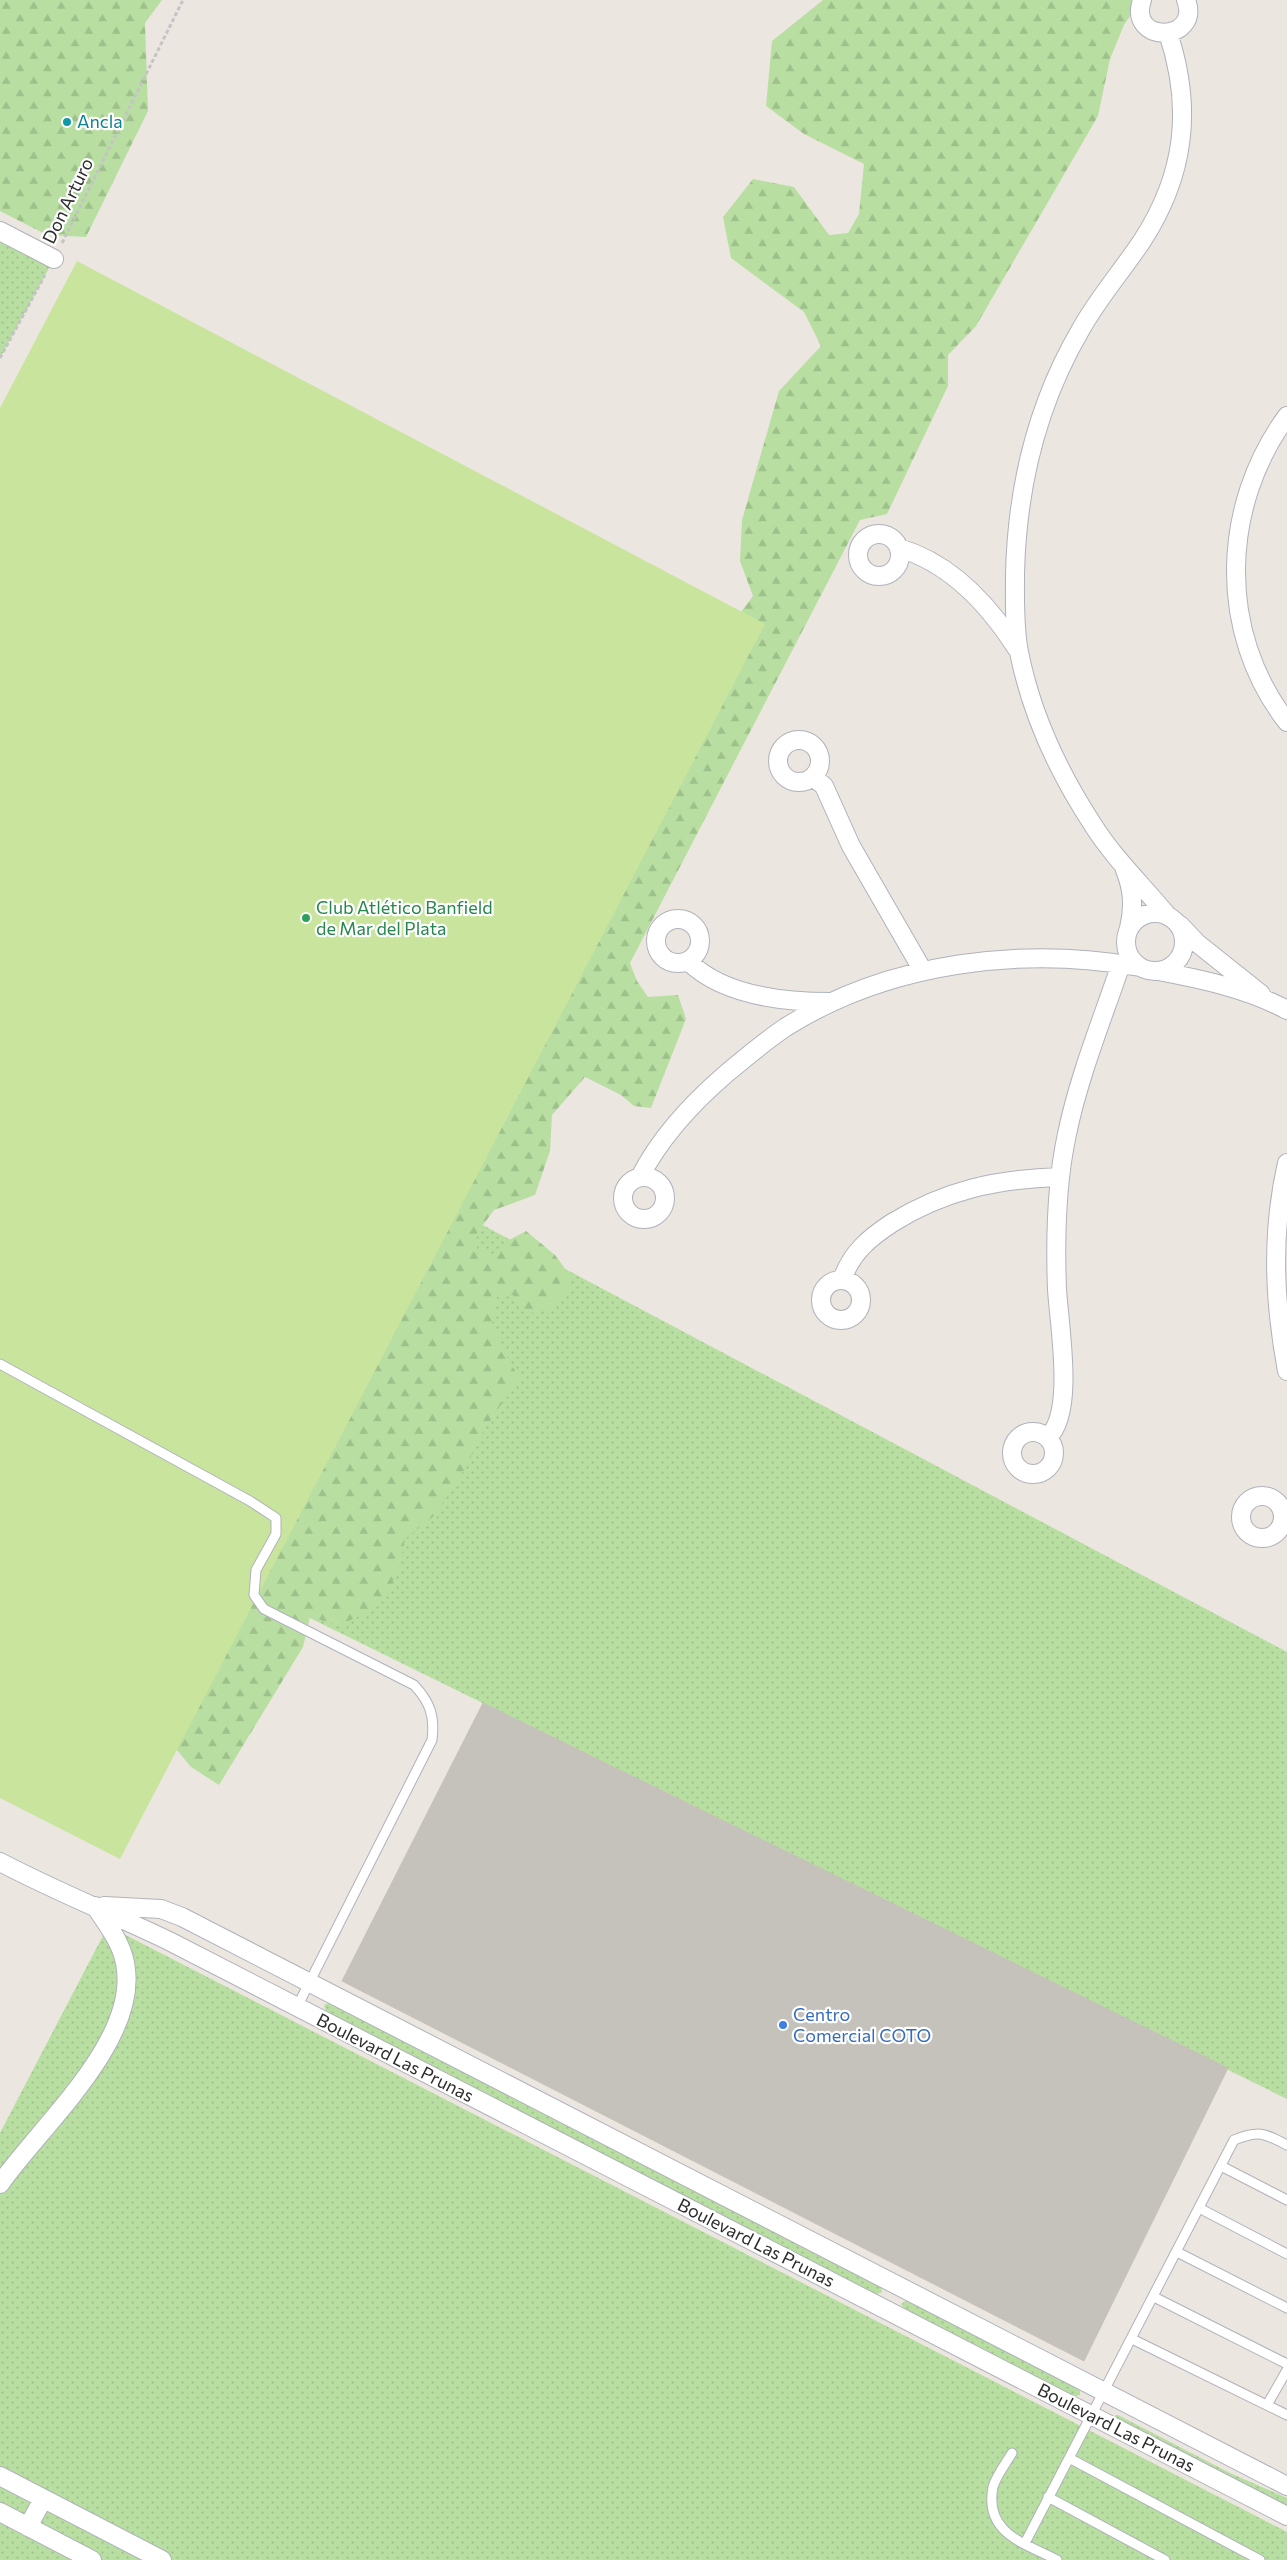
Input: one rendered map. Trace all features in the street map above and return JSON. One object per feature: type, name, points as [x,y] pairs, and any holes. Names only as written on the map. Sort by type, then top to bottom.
[{"type":"street","points":[[1142,0],[1140,9],[1144,24],[1156,33],[1168,33],[1183,24],[1188,10],[1186,0]]},
{"type":"street","points":[[1168,33],[1174,52],[1182,100],[1182,130],[1176,168],[1168,194],[1154,221],[1140,244],[1096,303],[1080,330],[1051,388],[1039,420],[1028,460],[1017,520],[1015,583],[1019,651],[1043,730],[1058,764],[1093,826],[1114,855],[1173,920],[1197,943],[1268,1000]]},
{"type":"street","points":[[0,231],[54,259]]},
{"type":"street","points":[[1287,416],[1253,475],[1245,500],[1236,557],[1236,588],[1240,618],[1248,648],[1263,683],[1287,722]]},
{"type":"street","points":[[899,548],[928,558],[955,577],[996,617],[1019,651]]},
{"type":"street","points":[[813,777],[824,786],[850,846],[922,971]]},
{"type":"street","points":[[1122,862],[1132,892],[1133,904],[1127,932],[1128,954],[1140,967]]},
{"type":"street","points":[[1093,960],[1107,955],[1135,920],[1150,913],[1173,920],[1185,941],[1180,957],[1174,964],[1158,971]]},
{"type":"street","points":[[640,1177],[669,1131],[717,1082],[754,1050],[780,1032],[833,1002],[922,971],[989,960],[1024,958],[1093,960],[1140,967],[1210,982],[1268,1000],[1287,1010]]},
{"type":"street","points":[[688,961],[700,972],[714,980],[743,990],[794,1002],[833,1002]]},
{"type":"street","points":[[1048,1437],[1058,1423],[1062,1392],[1057,1261],[1060,1177],[1067,1134],[1084,1069],[1121,964]]},
{"type":"street","points":[[1287,1163],[1281,1190],[1274,1267],[1277,1304],[1287,1371]]},
{"type":"street","points":[[842,1280],[853,1255],[865,1243],[900,1218],[932,1200],[1004,1181],[1060,1177]]},
{"type":"street","points":[[0,1862],[48,1888],[95,1905],[120,1945],[127,1970],[122,2014],[116,2030],[89,2073],[0,2184]]},
{"type":"street","name":"Boulevard Las Prunas","points":[[95,1905],[161,1909],[182,1917],[1287,2486]]},
{"type":"street","name":"Boulevard Las Prunas","points":[[95,1905],[1287,2516]]},
{"type":"street","points":[[885,2310],[898,2285]]},
{"type":"street","points":[[0,2476],[162,2560]]},
{"type":"street","points":[[28,2527],[43,2499]]},
{"type":"street","points":[[0,2512],[92,2560]]},
{"type":"lane","points":[[0,1364],[250,1501],[276,1518],[276,1534],[256,1570],[254,1594],[264,1609],[414,1685],[425,1697],[431,1709],[434,1724],[432,1740],[297,2007]]},
{"type":"lane","points":[[1025,2543],[1105,2392],[1234,2140],[1251,2134],[1264,2133],[1287,2145]]},
{"type":"lane","points":[[1221,2166],[1287,2200]]},
{"type":"lane","points":[[1199,2208],[1287,2254]]},
{"type":"lane","points":[[1177,2252],[1287,2308]]},
{"type":"lane","points":[[1154,2297],[1287,2364]]},
{"type":"lane","points":[[1132,2339],[1287,2414]]},
{"type":"lane","points":[[1267,2405],[1287,2370]]},
{"type":"lane","points":[[1012,2454],[994,2487],[994,2512],[998,2526],[1008,2536],[1057,2560]]},
{"type":"lane","points":[[1069,2458],[1260,2560]]},
{"type":"lane","points":[[1048,2497],[1165,2560]]},
{"type":"path","name":"Don Arturo","points":[[0,358],[54,259],[183,0]]},
{"type":"green space","points":[[0,0],[162,0],[145,23],[148,111],[86,237],[47,235],[0,211]]},
{"type":"green space","points":[[823,0],[1141,0],[1124,25],[1110,59],[1098,116],[976,326],[948,355],[948,386],[887,514],[860,520],[630,963],[637,981],[648,997],[678,995],[686,1019],[651,1108],[634,1106],[621,1095],[585,1077],[552,1115],[550,1151],[535,1195],[494,1210],[477,1233],[477,1249],[495,1256],[509,1240],[526,1231],[555,1255],[569,1274],[569,1289],[550,1308],[528,1314],[513,1295],[497,1297],[492,1323],[511,1365],[521,1379],[484,1430],[466,1467],[435,1515],[405,1539],[401,1561],[389,1591],[364,1614],[339,1625],[310,1617],[303,1647],[219,1785],[191,1767],[171,1743],[721,639],[753,596],[740,561],[742,520],[779,391],[821,346],[804,312],[731,258],[723,217],[753,179],[794,187],[829,235],[848,233],[859,214],[864,164],[804,134],[766,106],[772,41]]},
{"type":"green space","points":[[0,233],[54,259],[0,358]]},
{"type":"green space","name":"Club Atlético Banfield de Mar del Plata","points":[[77,261],[765,624],[120,1859],[0,1798],[0,408]]},
{"type":"green space","points":[[458,1212],[1287,1652],[1287,2099],[259,1593]]},
{"type":"green space","points":[[108,1926],[1287,2532],[1287,2560],[0,2560],[0,2133]]},
{"type":"green space","points":[[329,2003],[881,2286],[882,2292],[875,2295],[326,2012],[324,2005]]},
{"type":"green space","points":[[907,2300],[1080,2389],[1080,2395],[1073,2397],[905,2310],[901,2304]]},
{"type":"green space","points":[[1115,2415],[1230,2473],[1287,2498],[1287,2506],[1116,2418]]},
{"type":"building","name":"Centro Comercial COTO","points":[[483,1703],[1228,2068],[1084,2361],[342,1981]]},
{"type":"place","name":"Ancla","points":[[67,122]]},
{"type":"place","name":"Club Atlético Banfield de Mar del Plata","points":[[306,918]]},
{"type":"place","name":"Centro Comercial COTO","points":[[783,2025]]}]
